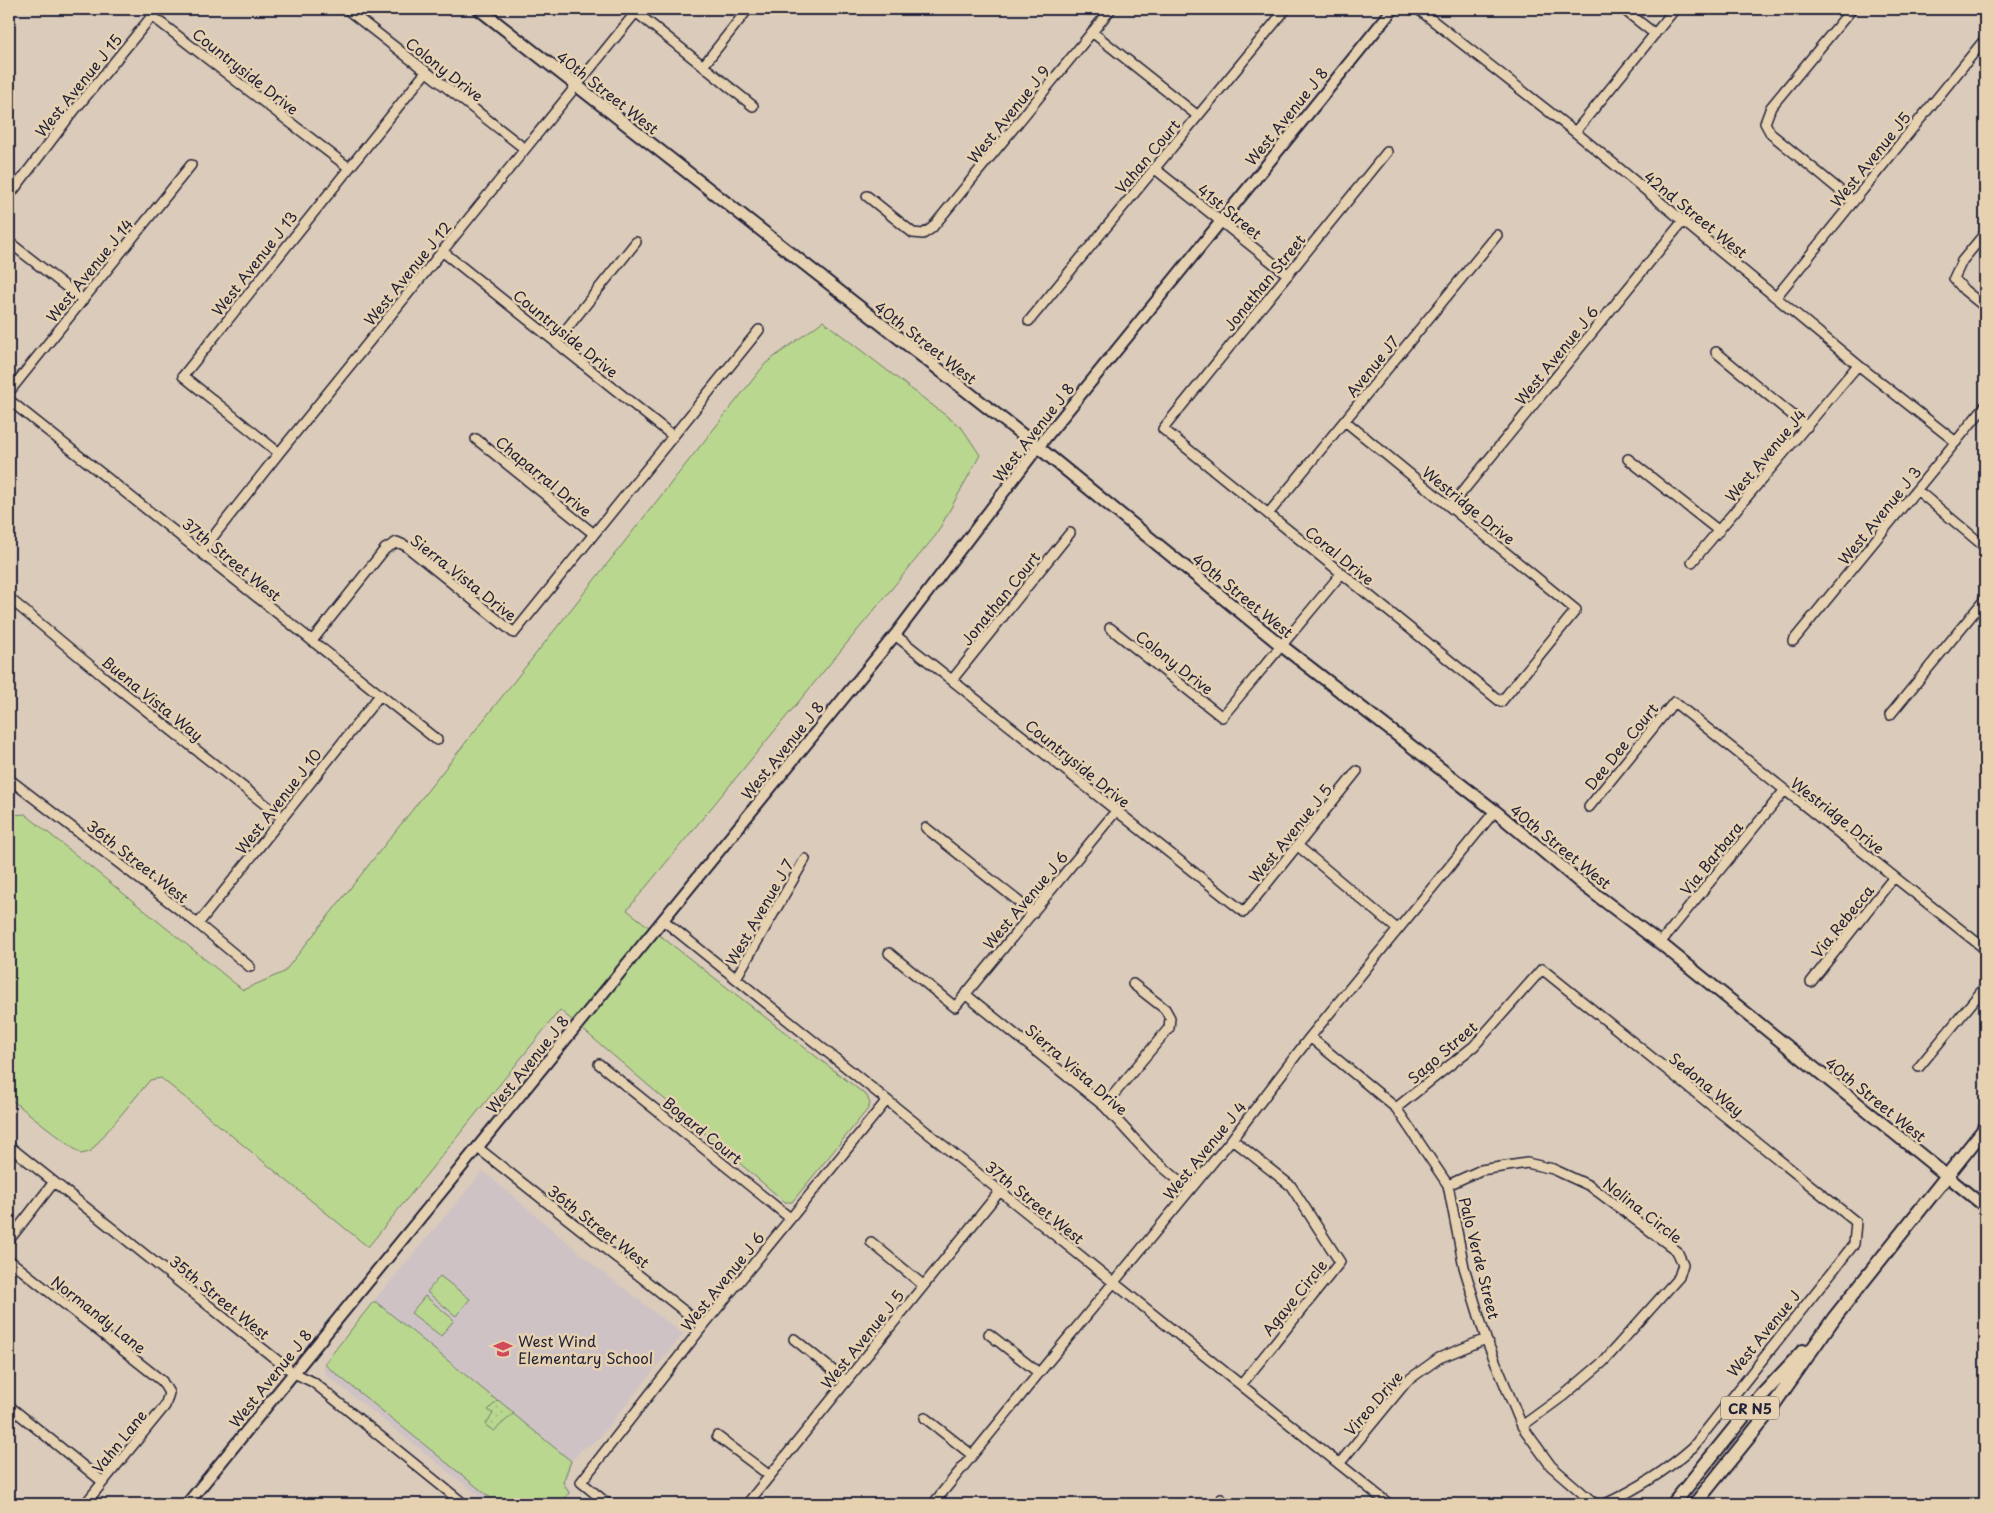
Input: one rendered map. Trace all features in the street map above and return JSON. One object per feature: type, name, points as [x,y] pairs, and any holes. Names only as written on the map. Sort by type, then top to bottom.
[{"type":"main road","name":"40th Street West","points":[[479,9],[1038,448],[1282,646],[1494,811],[1582,884],[1660,943],[1947,1176]]},
{"type":"main road","points":[[1834,1318],[1985,1128]]},
{"type":"main road","name":"CR N5","points":[[1673,1504],[1753,1404],[1834,1318]]},
{"type":"main road","name":"CR N5","points":[[1695,1504],[1765,1416],[1834,1318]]},
{"type":"street","points":[[703,66],[748,9]]},
{"type":"street","name":"West Avenue J 9","points":[[867,196],[913,233],[923,234],[932,228],[1112,9]]},
{"type":"street","name":"Vahan Court","points":[[1029,322],[1286,9]]},
{"type":"street","name":"West Avenue J 8","points":[[187,1504],[895,635],[1038,448],[1393,9]]},
{"type":"street","name":"42nd Street West","points":[[1418,9],[1575,132],[1858,365],[1956,442]]},
{"type":"street","points":[[1623,9],[1654,34]]},
{"type":"street","points":[[1575,132],[1675,9]]},
{"type":"street","points":[[1852,9],[1771,107],[1765,123],[1771,134],[1853,201]]},
{"type":"street","name":"Colony Drive","points":[[349,11],[525,149]]},
{"type":"street","name":"West Avenue J 12","points":[[201,552],[279,452],[576,86],[634,11]]},
{"type":"street","points":[[634,11],[753,106]]},
{"type":"street","name":"Countryside Drive","points":[[152,16],[348,167]]},
{"type":"street","name":"West Avenue J 15","points":[[9,196],[152,16]]},
{"type":"street","points":[[1092,32],[1198,116]]},
{"type":"street","name":"West Avenue J5","points":[[1776,297],[1985,39]]},
{"type":"street","name":"West Avenue J 13","points":[[279,452],[182,376],[426,72]]},
{"type":"street","name":"Jonathan Street","points":[[1163,429],[1387,152]]},
{"type":"street","name":"West Avenue J 14","points":[[9,392],[192,165]]},
{"type":"street","name":"41st Street","points":[[1154,168],[1288,275]]},
{"type":"street","name":"West Avenue J 6","points":[[1450,507],[1683,221]]},
{"type":"street","points":[[1985,233],[1962,261],[1954,278],[1964,290],[1985,306]]},
{"type":"street","name":"Avenue J7","points":[[1268,514],[1497,235]]},
{"type":"street","points":[[9,242],[83,300]]},
{"type":"street","points":[[556,342],[636,242]]},
{"type":"street","name":"Countryside Drive","points":[[442,251],[673,436]]},
{"type":"street","points":[[594,534],[759,330]]},
{"type":"street","points":[[1716,352],[1807,427]]},
{"type":"street","name":"West Avenue J4","points":[[1692,562],[1858,365]]},
{"type":"street","name":"37th Street West","points":[[9,400],[437,740]]},
{"type":"street","name":"West Avenue J 3","points":[[1793,642],[1985,406]]},
{"type":"street","name":"Westridge Drive","points":[[1345,421],[1576,610],[1501,702]]},
{"type":"street","name":"Coral Drive","points":[[1163,429],[1501,702]]},
{"type":"street","name":"Chaparral Drive","points":[[476,440],[594,534]]},
{"type":"street","points":[[1628,460],[1719,531]]},
{"type":"street","points":[[1917,490],[1985,547]]},
{"type":"street","name":"Jonathan Court","points":[[952,680],[1070,533]]},
{"type":"street","name":"Sierra Vista Drive","points":[[312,641],[385,549],[397,542],[406,546],[514,633],[594,534]]},
{"type":"street","points":[[1282,646],[1341,574]]},
{"type":"street","name":"Buena Vista Way","points":[[9,598],[104,677],[281,817]]},
{"type":"street","points":[[1890,715],[1985,599]]},
{"type":"street","name":"Colony Drive","points":[[1110,628],[1222,717],[1282,646]]},
{"type":"street","name":"Countryside Drive","points":[[895,635],[1244,912]]},
{"type":"street","name":"West Avenue J 10","points":[[198,924],[281,817],[380,695]]},
{"type":"street","name":"Westridge Drive","points":[[1674,702],[1985,949]]},
{"type":"street","name":"Dee Dee Court","points":[[1589,807],[1674,702]]},
{"type":"street","name":"West Avenue J 5","points":[[1244,912],[1357,771]]},
{"type":"street","name":"36th Street West","points":[[11,784],[198,924],[250,967]]},
{"type":"street","name":"Via Barbara","points":[[1660,943],[1784,791]]},
{"type":"street","name":"West Avenue J 6","points":[[889,953],[955,1007],[1116,811]]},
{"type":"street","name":"West Avenue J 4","points":[[933,1504],[1190,1190],[1397,929],[1494,811]]},
{"type":"street","points":[[926,828],[1033,913]]},
{"type":"street","points":[[1298,846],[1397,929]]},
{"type":"street","name":"West Avenue J 7","points":[[736,978],[805,858]]},
{"type":"street","name":"Via Rebecca","points":[[1811,982],[1894,877]]},
{"type":"street","name":"37th Street West","points":[[663,920],[1389,1504]]},
{"type":"street","name":"Sago Street","points":[[1396,1108],[1474,1046],[1542,969]]},
{"type":"street","name":"Sedona Way","points":[[1542,969],[1856,1222]]},
{"type":"street","points":[[1104,1106],[1169,1028],[1170,1018],[1165,1009],[1133,984]]},
{"type":"street","points":[[1919,1067],[1985,987]]},
{"type":"street","name":"Sierra Vista Drive","points":[[966,994],[1104,1106],[1150,1156],[1190,1190]]},
{"type":"street","name":"Palo Verde Street","points":[[1310,1038],[1396,1108],[1448,1185],[1464,1268],[1486,1339],[1522,1426],[1551,1466],[1595,1504]]},
{"type":"street","name":"Bogard Court","points":[[599,1064],[790,1218]]},
{"type":"street","name":"West Avenue J 6","points":[[608,1504],[581,1482],[703,1326],[887,1100]]},
{"type":"street","name":"Agave Circle","points":[[1232,1138],[1291,1186],[1340,1262],[1241,1385]]},
{"type":"street","name":"35th Street West","points":[[9,1146],[294,1373],[313,1382],[464,1504]]},
{"type":"street","name":"36th Street West","points":[[478,1148],[703,1326]]},
{"type":"street","name":"Nolina Circle","points":[[1448,1185],[1481,1170],[1527,1164],[1553,1169],[1590,1186],[1677,1251],[1683,1264],[1679,1278],[1603,1362],[1563,1396],[1522,1426]]},
{"type":"street","name":"40th Street West","points":[[1947,1176],[1985,1207]]},
{"type":"street","points":[[9,1240],[54,1182]]},
{"type":"street","name":"West Avenue J 5","points":[[747,1504],[1000,1192]]},
{"type":"street","name":"West Avenue J","points":[[1605,1504],[1655,1477],[1693,1447],[1854,1244],[1856,1222]]},
{"type":"street","points":[[871,1242],[923,1285]]},
{"type":"street","name":"Normandy Lane","points":[[9,1260],[162,1381],[169,1393]]},
{"type":"street","points":[[989,1334],[1039,1373]]},
{"type":"street","points":[[794,1339],[846,1381]]},
{"type":"street","name":"Vireo Drive","points":[[1339,1464],[1408,1381],[1439,1358],[1486,1339]]},
{"type":"street","name":"Vahn Lane","points":[[85,1504],[165,1406],[169,1393]]},
{"type":"street","points":[[9,1406],[103,1482]]},
{"type":"street","points":[[925,1418],[972,1455]]},
{"type":"street","points":[[717,1436],[770,1476]]},
{"type":"shaded area","name":"West Wind Elementary School","points":[[483,1171],[601,1271],[683,1334],[598,1439],[580,1451],[572,1461],[565,1484],[572,1492],[562,1504],[489,1504],[324,1373],[324,1364],[373,1302]]},
{"type":"green space","points":[[823,321],[962,428],[980,455],[936,535],[627,910],[867,1096],[870,1104],[867,1110],[792,1202],[785,1202],[560,1010],[368,1247],[161,1078],[150,1080],[90,1152],[81,1154],[9,1098],[9,817],[11,815],[25,814],[243,990],[284,972],[766,363]]},
{"type":"green space","points":[[440,1276],[470,1299],[456,1316],[427,1292]]},
{"type":"green space","points":[[425,1296],[454,1320],[441,1336],[411,1313]]},
{"type":"green space","points":[[373,1302],[376,1302],[571,1461],[563,1482],[569,1493],[560,1504],[498,1504],[324,1364]]},
{"type":"green space","points":[[498,1400],[514,1413],[494,1431],[485,1425],[493,1414],[488,1410]]},
{"type":"place","name":"West Wind Elementary School","points":[[503,1349]]}]
